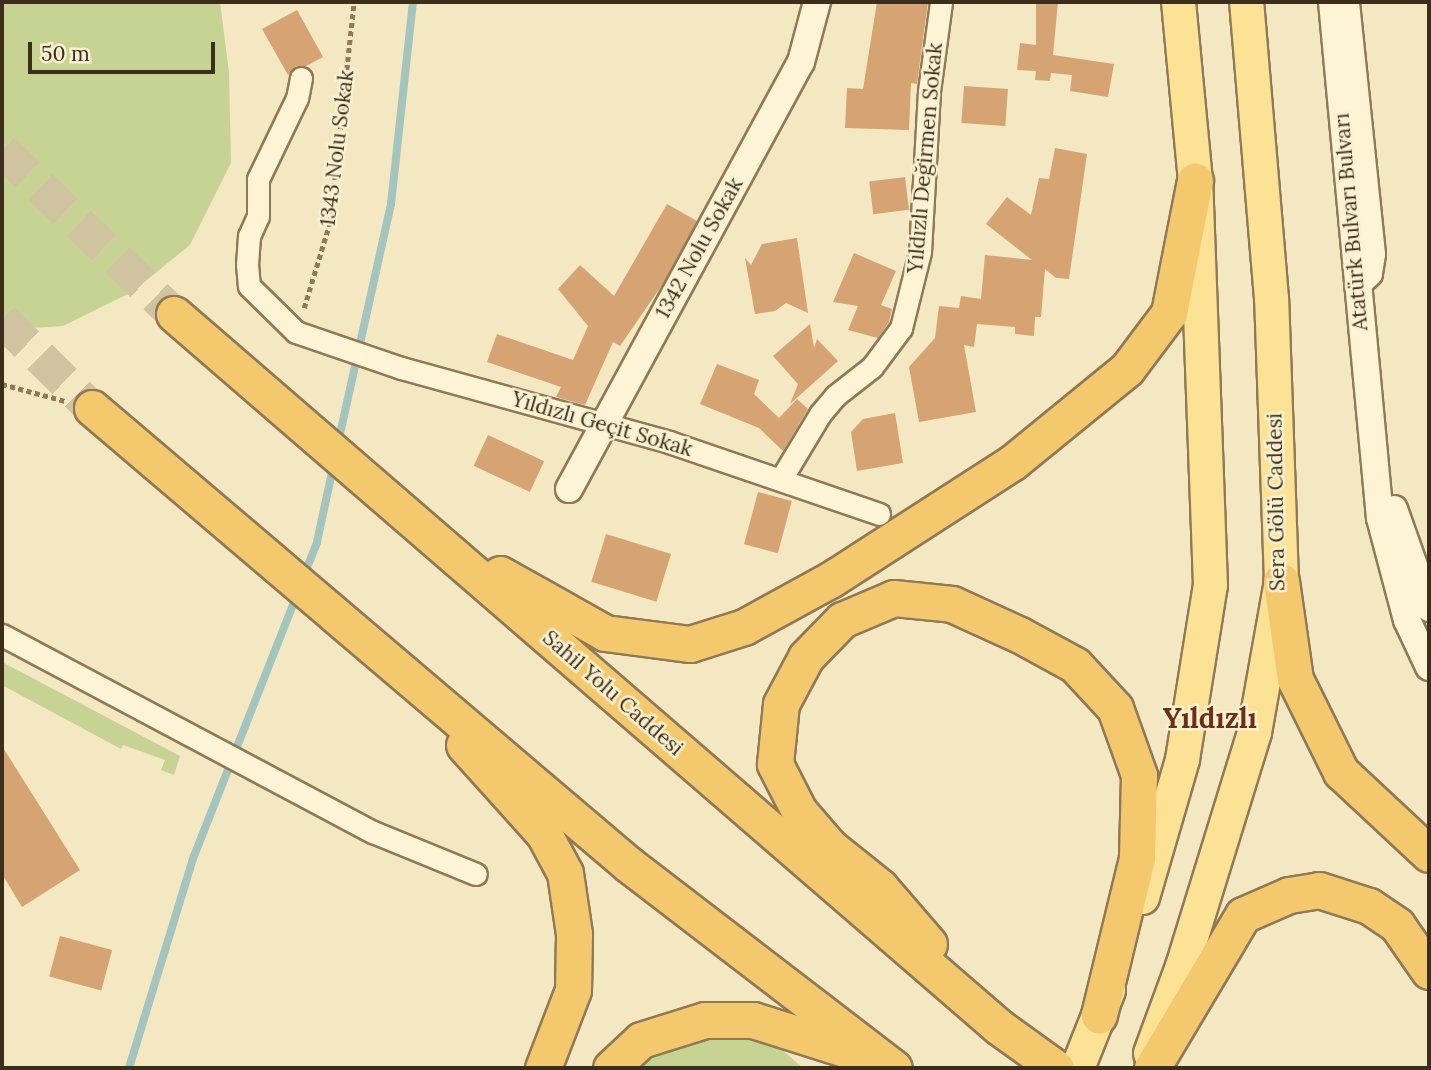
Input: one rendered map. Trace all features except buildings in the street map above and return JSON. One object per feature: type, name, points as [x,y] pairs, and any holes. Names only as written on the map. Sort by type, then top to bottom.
[{"type":"highway","points":[[408,517],[605,634],[690,644],[744,627],[830,580],[1013,461],[1127,369],[1169,313],[1195,181]]},
{"type":"highway","name":"Sahil Yolu Caddesi","points":[[174,314],[999,1027],[1071,1067]]},
{"type":"highway","points":[[92,408],[628,864],[894,1068]]},
{"type":"highway","points":[[1281,581],[1296,679],[1340,772],[1429,854]]},
{"type":"highway","points":[[999,1027],[880,887],[830,847],[799,811],[775,764],[781,704],[806,657],[842,620],[894,598],[952,604],[1020,635],[1075,665],[1115,708],[1139,775],[1137,858],[1099,1015]]},
{"type":"highway","points":[[397,665],[499,787],[544,834],[565,873],[574,934],[573,990],[544,1068]]},
{"type":"highway","points":[[1152,1068],[1243,915],[1289,895],[1319,890],[1369,906],[1397,925],[1429,971]]},
{"type":"highway","points":[[611,1068],[641,1040],[705,1020],[741,1020],[804,1032],[894,1068]]},
{"type":"main road","points":[[1071,1067],[1099,1015],[1142,897],[1182,759],[1210,585],[1195,181],[1178,2]]},
{"type":"main road","name":"Sera Gölü Caddesi","points":[[1144,1068],[1182,966],[1254,732],[1281,581],[1272,298],[1245,2]]},
{"type":"street","name":"1342 Nolu Sokak","points":[[569,489],[801,62],[817,2]]},
{"type":"street","name":"Yıldızlı Değirmen Sokak","points":[[781,479],[820,414],[835,396],[872,367],[901,328],[920,252],[929,91],[941,2]]},
{"type":"street","name":"Atatürk Bulvarı Bulvarı","points":[[1332,2],[1370,442],[1380,518],[1400,595],[1429,667]]},
{"type":"street","points":[[1348,2],[1374,254],[1371,274],[1356,288]]},
{"type":"street","name":"1343 Nolu Sokak","points":[[301,78],[297,98],[258,179],[258,216],[249,236],[247,264],[249,286],[296,332],[322,344]]},
{"type":"street","name":"Yıldızlı Geçit Sokak","points":[[322,344],[781,479],[879,513]]},
{"type":"street","name":"Atatürk Bulvarı Bulvarı","points":[[1370,442],[1429,608]]},
{"type":"street","points":[[2,635],[373,832],[476,874]]},
{"type":"path","name":"1343 Nolu Sokak","points":[[296,332],[330,222],[354,2]]},
{"type":"path","points":[[2,384],[92,408]]},
{"type":"green space","points":[[2,2],[220,2],[229,73],[231,163],[190,245],[132,292],[63,326],[2,330]]},
{"type":"green space","points":[[2,662],[180,756],[174,775],[161,770],[165,760],[123,745],[121,749],[2,685]]},
{"type":"green space","points":[[684,1038],[768,1038],[803,1068],[638,1068]]},
{"type":"waterway","points":[[338,443],[391,204],[413,2]]},
{"type":"waterway","points":[[304,575],[317,542],[334,463]]},
{"type":"waterway","points":[[129,1068],[194,856],[297,594]]},
{"type":"tunnel","points":[[2,150],[174,314]]},
{"type":"tunnel","points":[[2,319],[92,408]]},
{"type":"district","name":"Yıldızlı","points":[[1210,718]]}]
